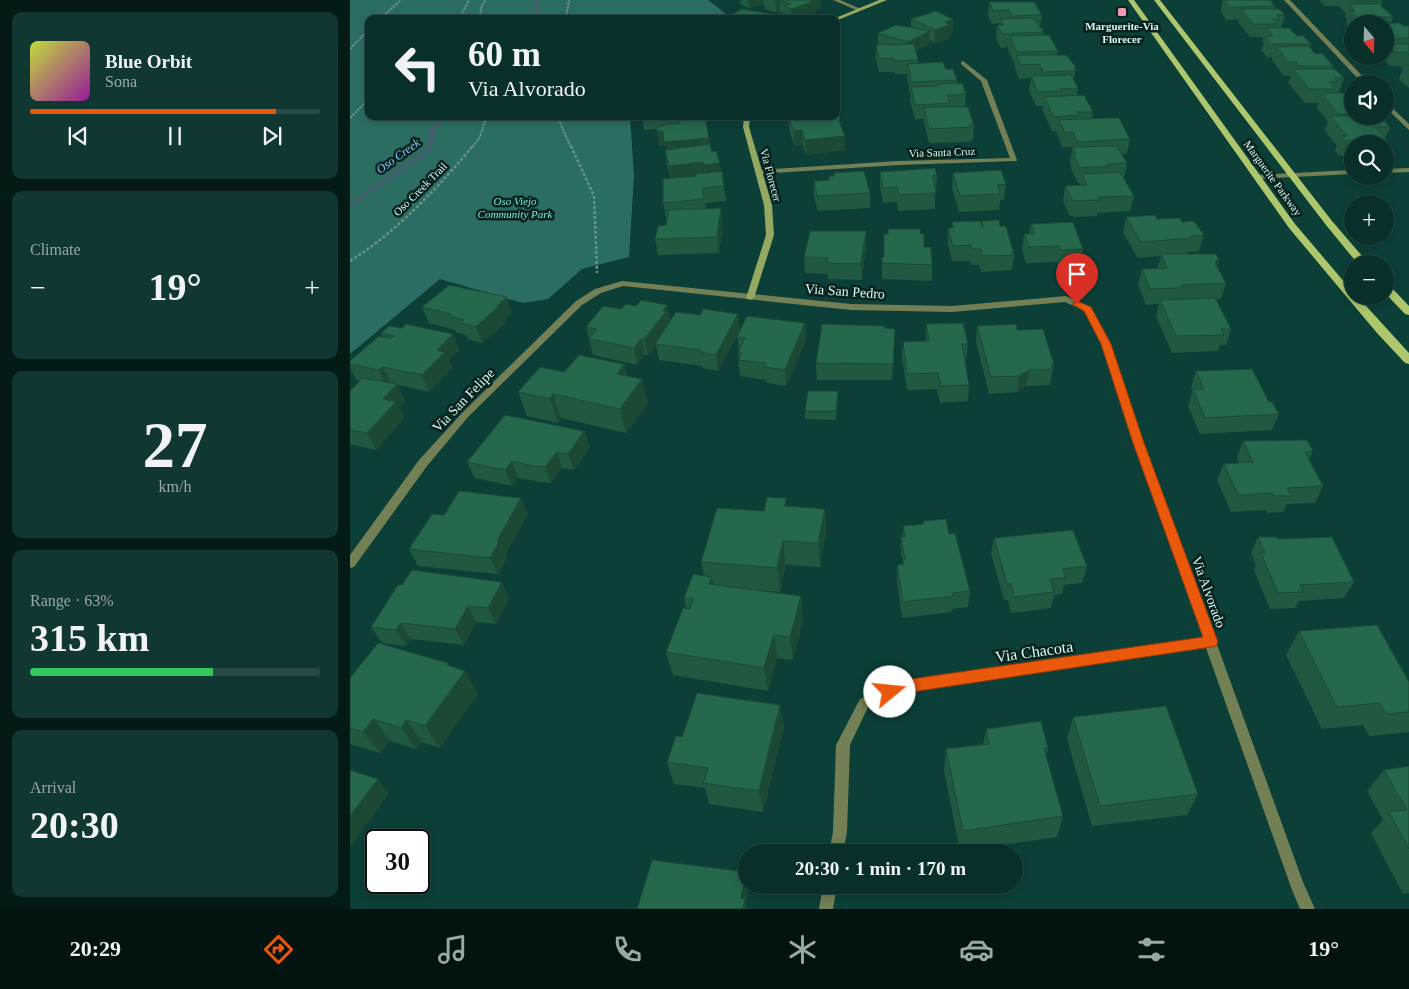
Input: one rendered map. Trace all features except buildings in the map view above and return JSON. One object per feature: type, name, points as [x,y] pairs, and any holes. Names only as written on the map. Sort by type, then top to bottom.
[{"type":"main road","name":"Marguerite Parkway","points":[[1131,0],[1292,226],[1381,331],[1409,360]]},
{"type":"main road","name":"Marguerite Parkway","points":[[1156,0],[1291,175],[1357,255]]},
{"type":"main road","points":[[1394,296],[1409,312]]},
{"type":"street","points":[[836,0],[858,9]]},
{"type":"street","points":[[840,17],[884,0]]},
{"type":"street","points":[[1287,0],[1358,75]]},
{"type":"street","name":"Via Santa Cruz","points":[[759,172],[898,163],[1014,160],[984,80],[963,63]]},
{"type":"street","points":[[1394,112],[1409,128]]},
{"type":"street","name":"Via Florecer","points":[[747,120],[746,127],[768,205],[770,235],[750,298]]},
{"type":"street","points":[[1394,171],[1409,170]]},
{"type":"street","points":[[1256,178],[1344,172]]},
{"type":"street","name":"Via San Felipe","points":[[350,564],[423,463],[465,415],[579,303],[598,291],[622,283]]},
{"type":"street","name":"Via San Pedro","points":[[622,283],[851,308],[952,310],[1066,299]]},
{"type":"street","name":"Via Alvorado","points":[[1066,299],[1088,309],[1106,344],[1139,443],[1297,885],[1308,909]]},
{"type":"street","name":"Via Chacota","points":[[838,844],[840,832],[843,745],[864,703],[904,687],[1211,642]]},
{"type":"street","points":[[826,909],[828,894]]},
{"type":"path","points":[[384,15],[401,0]]},
{"type":"path","points":[[461,15],[469,0]]},
{"type":"path","points":[[480,15],[482,5],[486,0]]},
{"type":"path","points":[[566,15],[568,0]]},
{"type":"path","points":[[350,49],[365,32]]},
{"type":"path","points":[[350,118],[365,103]]},
{"type":"path","name":"Oso Creek Trail","points":[[350,261],[371,248],[438,187],[479,139],[486,120]]},
{"type":"path","points":[[559,120],[594,196],[598,291]]},
{"type":"green space","name":"Oso Viejo Community Park","points":[[350,0],[708,0],[726,14],[365,15],[365,120],[630,120],[634,176],[629,257],[582,269],[548,299],[523,303],[440,279],[350,354]]},
{"type":"waterway","name":"Oso Creek","points":[[535,0],[538,15]]},
{"type":"waterway","name":"Oso Creek","points":[[350,205],[430,149],[433,129],[442,120]]},
{"type":"place","name":"Marguerite-Via Florecer","points":[[1122,12]]},
{"type":"route","points":[[890,692],[904,687],[1211,642],[1139,443],[1106,344],[1088,309],[1077,304]]}]
